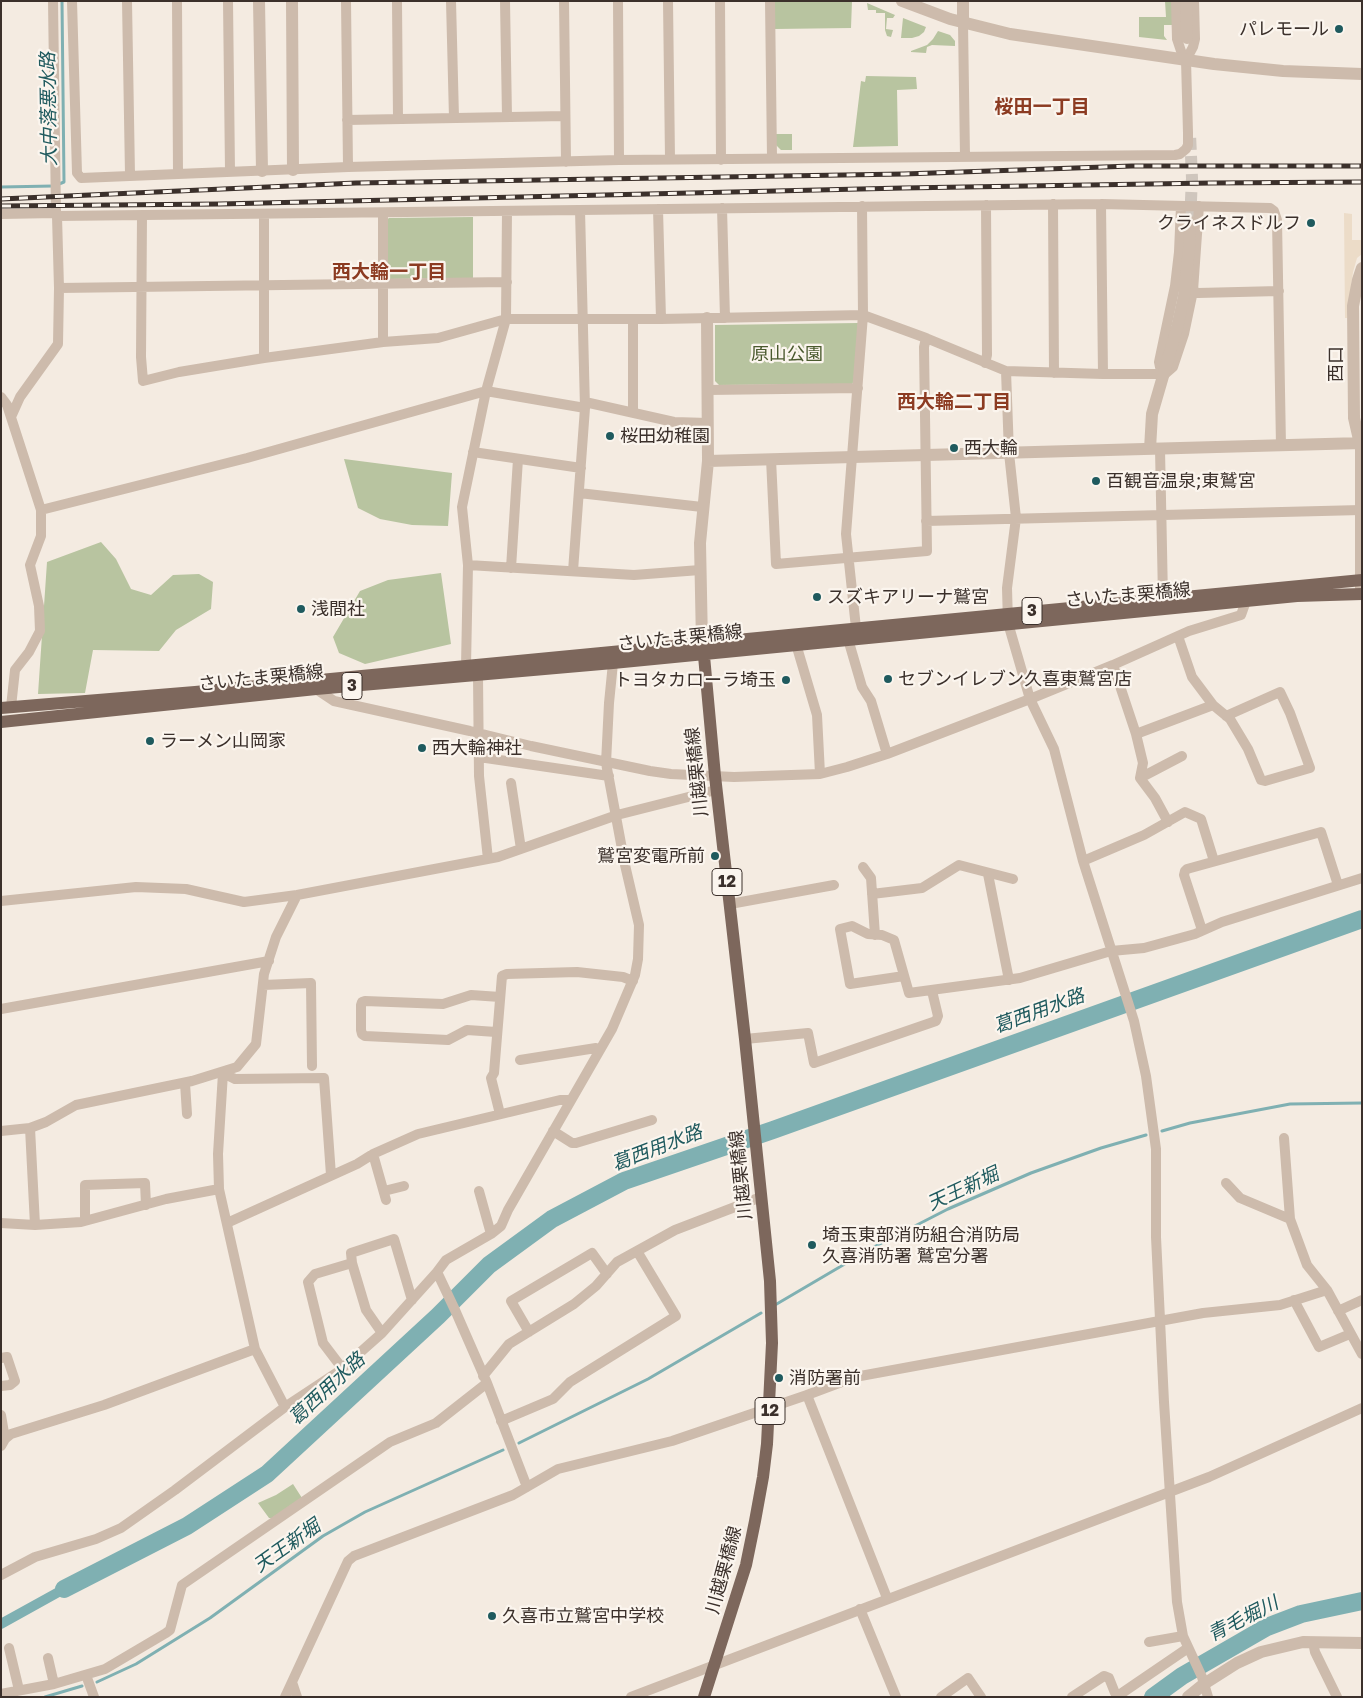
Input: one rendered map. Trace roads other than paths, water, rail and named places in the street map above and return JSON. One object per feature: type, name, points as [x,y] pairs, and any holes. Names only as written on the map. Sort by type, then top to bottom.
[{"type":"main road","name":"さいたま栗橋線","points":[[6,708],[466,666],[703,648],[796,644],[848,639],[1163,598],[1362,580]]},
{"type":"main road","name":"さいたま栗橋線","points":[[1,722],[316,690],[613,663],[703,648],[856,628],[1297,596],[1362,595]]},
{"type":"main road","name":"川越栗橋線","points":[[703,648],[716,790],[745,1039],[772,1312],[770,1407],[763,1477],[752,1538],[743,1573],[704,1697]]},
{"type":"street","points":[[11,417],[20,397],[58,344],[59,288],[53,1]]},
{"type":"street","points":[[72,1],[77,173],[81,178],[348,167],[619,160],[1180,154],[1188,145],[1186,60],[1195,39],[1194,1]]},
{"type":"street","points":[[127,1],[130,175]]},
{"type":"street","points":[[177,1],[178,174]]},
{"type":"street","points":[[228,1],[230,171]]},
{"type":"street","points":[[260,1],[262,171]]},
{"type":"street","points":[[292,1],[293,170]]},
{"type":"street","points":[[346,1],[348,167]]},
{"type":"street","points":[[397,1],[398,118]]},
{"type":"street","points":[[451,1],[454,118]]},
{"type":"street","points":[[505,1],[507,117]]},
{"type":"street","points":[[564,1],[566,162]]},
{"type":"street","points":[[618,1],[619,160]]},
{"type":"street","points":[[668,1],[670,159]]},
{"type":"street","points":[[720,1],[721,160]]},
{"type":"street","points":[[770,1],[772,158]]},
{"type":"street","points":[[902,1],[963,23],[1010,34],[1186,60],[1283,71],[1362,74]]},
{"type":"street","points":[[963,1],[965,157]]},
{"type":"street","points":[[1176,1],[1177,39],[1186,60]]},
{"type":"street","points":[[1186,1],[1187,38]]},
{"type":"street","points":[[347,120],[565,116]]},
{"type":"street","points":[[1,214],[142,216],[986,204],[1101,204],[1270,208],[1274,211],[1277,220],[1281,446]]},
{"type":"street","points":[[985,362],[987,355],[986,204]]},
{"type":"street","points":[[1053,204],[1054,372]]},
{"type":"street","points":[[1101,204],[1103,374]]},
{"type":"street","points":[[856,628],[846,534],[863,315],[862,206]]},
{"type":"street","points":[[1165,374],[1159,362],[1175,286],[1181,206]]},
{"type":"street","points":[[142,216],[142,381],[180,372],[264,358],[384,342],[438,338],[506,320],[863,315],[926,338],[1006,371],[1165,374],[1173,367],[1176,360],[1184,334],[1193,291],[1199,206]]},
{"type":"street","points":[[722,208],[725,318]]},
{"type":"street","points":[[658,209],[661,319]]},
{"type":"street","points":[[573,571],[585,405],[580,210]]},
{"type":"street","points":[[466,666],[468,565],[462,507],[486,391],[506,320],[507,211]]},
{"type":"street","points":[[383,213],[384,342]]},
{"type":"street","points":[[264,214],[264,358]]},
{"type":"street","points":[[1163,598],[1161,515],[1152,414],[1178,328],[1184,296],[1190,222]]},
{"type":"street","name":"西口","points":[[1361,444],[1354,418],[1353,306],[1362,268]]},
{"type":"street","points":[[59,288],[507,282]]},
{"type":"street","points":[[1193,291],[1198,293],[1279,291]]},
{"type":"street","points":[[703,648],[700,570],[702,507],[708,461],[707,318]]},
{"type":"street","points":[[633,319],[633,413]]},
{"type":"street","points":[[771,459],[776,564],[849,556],[927,551],[924,347],[926,338]]},
{"type":"street","points":[[1006,371],[1009,453],[1016,518],[1008,588],[1008,618],[1030,699],[1054,749],[1083,861],[1134,1021],[1145,1067],[1156,1149],[1156,1237],[1177,1602],[1183,1636],[1203,1680],[1208,1697]]},
{"type":"street","points":[[708,390],[858,388]]},
{"type":"street","points":[[41,510],[256,456],[486,391],[585,405],[674,422],[708,423]]},
{"type":"street","points":[[1,397],[7,405],[41,510],[41,536],[30,565],[39,606],[40,631],[29,652],[15,670],[6,708]]},
{"type":"street","points":[[1362,427],[1362,595]]},
{"type":"street","points":[[708,461],[1361,444]]},
{"type":"street","points":[[473,452],[581,468]]},
{"type":"street","points":[[511,568],[518,459]]},
{"type":"street","points":[[579,493],[702,507]]},
{"type":"street","points":[[926,521],[1361,510]]},
{"type":"street","points":[[468,565],[634,575],[700,570]]},
{"type":"street","points":[[316,690],[334,701],[606,763],[664,773],[715,776],[820,774],[887,754],[1030,699],[1178,636],[1241,615],[1246,601]]},
{"type":"street","points":[[1178,636],[1192,677],[1213,705],[1226,716],[1248,749],[1261,780],[1265,781],[1310,768],[1290,713],[1280,692],[1226,716]]},
{"type":"street","points":[[848,639],[862,687],[871,701],[887,754]]},
{"type":"street","points":[[796,644],[817,715],[820,774]]},
{"type":"street","points":[[2,1572],[35,1557],[96,1539],[121,1528],[285,1407],[342,1368],[382,1333],[446,1260],[491,1234],[501,1226],[612,1029],[633,981],[638,959],[639,925],[606,763],[613,663]]},
{"type":"street","points":[[1113,665],[1136,734],[1143,763],[1140,778],[1168,822]]},
{"type":"street","points":[[478,676],[479,776],[488,859]]},
{"type":"street","points":[[1136,734],[1213,705]]},
{"type":"street","points":[[1140,778],[1182,756]]},
{"type":"street","points":[[479,757],[609,776]]},
{"type":"street","points":[[511,782],[521,849]]},
{"type":"street","points":[[1,901],[136,887],[186,888],[244,902],[297,895],[488,859],[617,815],[716,790]]},
{"type":"street","points":[[1083,861],[1144,835],[1185,812],[1201,819],[1214,861]]},
{"type":"street","points":[[1202,930],[1184,873],[1187,869],[1321,832],[1338,886]]},
{"type":"street","points":[[872,894],[922,888],[959,865],[1013,879]]},
{"type":"street","points":[[863,867],[871,878],[875,935]]},
{"type":"street","points":[[988,874],[1009,980]]},
{"type":"street","points":[[904,976],[850,984],[840,929],[852,926],[868,934],[894,940],[909,993],[1009,980],[1111,950],[1144,948],[1362,878]]},
{"type":"street","points":[[730,904],[834,885]]},
{"type":"street","points":[[1,1130],[30,1128],[46,1122],[76,1105],[185,1083],[223,1073],[237,1067],[256,1044],[263,985],[268,961],[276,937],[297,895]]},
{"type":"street","points":[[1,1008],[268,961]]},
{"type":"street","points":[[500,1114],[491,1078],[494,1074],[496,1032],[502,976],[504,974],[577,972],[623,977],[633,981]]},
{"type":"street","points":[[263,985],[311,983],[312,1066]]},
{"type":"street","points":[[745,1039],[808,1032],[814,1063],[936,1021],[938,1016],[932,990]]},
{"type":"street","points":[[496,1032],[470,1029],[448,1040],[365,1036],[361,1030],[361,1005],[365,1001],[443,1004],[471,995],[500,997]]},
{"type":"street","points":[[520,1060],[596,1048],[600,1049]]},
{"type":"street","points":[[223,1073],[234,1079],[324,1078],[331,1175]]},
{"type":"street","points":[[223,1073],[218,1154],[219,1189],[228,1222],[255,1349],[285,1407]]},
{"type":"street","points":[[185,1083],[187,1114]]},
{"type":"street","points":[[228,1222],[357,1164],[418,1134],[560,1100],[571,1100]]},
{"type":"street","points":[[553,1131],[572,1143],[576,1143],[652,1120]]},
{"type":"street","points":[[30,1128],[34,1224]]},
{"type":"street","points":[[1284,1138],[1290,1219],[1307,1265],[1327,1290],[1362,1354]]},
{"type":"street","points":[[374,1154],[385,1195],[404,1186]]},
{"type":"street","points":[[85,1221],[85,1185],[145,1183],[146,1205]]},
{"type":"street","points":[[1226,1183],[1240,1198],[1290,1219]]},
{"type":"street","points":[[1,1223],[34,1224],[85,1221],[166,1199],[219,1189]]},
{"type":"street","points":[[479,1190],[491,1234]]},
{"type":"street","points":[[1,1694],[54,1684],[109,1668],[170,1630],[182,1585],[390,1442],[436,1423],[485,1380],[508,1344],[574,1304],[596,1286],[617,1262],[675,1230],[761,1197]]},
{"type":"street","points":[[382,1333],[366,1310],[350,1253],[394,1239],[412,1300]]},
{"type":"street","points":[[501,1421],[553,1399],[570,1382],[676,1316],[637,1251]]},
{"type":"street","points":[[528,1332],[511,1301],[592,1253],[607,1274]]},
{"type":"street","points":[[342,1368],[323,1343],[308,1282],[315,1274],[352,1264]]},
{"type":"street","points":[[437,1272],[485,1380],[526,1487]]},
{"type":"street","points":[[285,1697],[348,1561],[354,1556],[513,1495],[558,1469],[672,1441],[855,1377],[1160,1321],[1280,1305],[1327,1290]]},
{"type":"street","points":[[1294,1300],[1319,1347],[1350,1334]]},
{"type":"street","points":[[1338,1311],[1362,1300]]},
{"type":"street","points":[[3,1442],[11,1434],[104,1405],[255,1349]]},
{"type":"street","points":[[1,1358],[7,1357],[15,1381],[10,1385],[1,1386]]},
{"type":"street","points":[[807,1395],[887,1598]]},
{"type":"street","points":[[631,1697],[1209,1477],[1362,1408]]},
{"type":"street","points":[[1,1415],[3,1442]]},
{"type":"street","points":[[860,1609],[896,1697]]},
{"type":"street","points":[[1150,1642],[1183,1636]]},
{"type":"street","points":[[1313,1642],[1315,1652],[1337,1697]]},
{"type":"street","points":[[1188,1697],[1203,1680],[1250,1656],[1278,1647],[1313,1642],[1362,1643]]},
{"type":"street","points":[[9,1648],[19,1690]]},
{"type":"street","points":[[1072,1697],[1104,1676],[1109,1678],[1115,1693],[1118,1695],[1190,1652]]},
{"type":"street","points":[[48,1658],[54,1684]]},
{"type":"street","points":[[86,1675],[94,1697]]},
{"type":"street","points":[[941,1697],[968,1678],[981,1697]]},
{"type":"street","points":[[292,1682],[297,1697]]},
{"type":"waterway","name":"大中落悪水路","points":[[59,184],[64,182],[62,1]]},
{"type":"waterway","name":"大中落悪水路","points":[[1,187],[53,186]]},
{"type":"waterway","name":"葛西用水路","points":[[64,1589],[187,1526],[267,1474],[438,1316],[489,1265],[552,1219],[624,1181],[773,1130],[1362,919]]},
{"type":"waterway","name":"天王新堀","points":[[1162,1131],[1190,1123],[1290,1104],[1362,1103]]},
{"type":"waterway","name":"天王新堀","points":[[775,1305],[872,1248],[948,1209],[1031,1173],[1101,1148],[1146,1135]]},
{"type":"waterway","name":"天王新堀","points":[[519,1443],[648,1379],[761,1313]]},
{"type":"waterway","name":"天王新堀","points":[[97,1682],[136,1664],[210,1618],[323,1536],[365,1512],[503,1450]]},
{"type":"waterway","points":[[1,1624],[64,1589]]},
{"type":"waterway","name":"青毛堀川","points":[[1153,1697],[1182,1676],[1267,1627],[1301,1614],[1362,1601]]},
{"type":"waterway","name":"天王新堀","points":[[45,1697],[82,1686]]},
{"type":"tunnel","points":[[1190,134],[1192,178],[1190,222]]},
{"type":"railway","points":[[1,199],[356,183],[904,174],[1132,166],[1362,166]]},
{"type":"railway","points":[[2,206],[220,204],[903,188],[1362,182]]},
{"type":"place","name":"パレモール","points":[[1339,29]]},
{"type":"place","name":"クライネスドルフ","points":[[1311,223]]},
{"type":"place","name":"桜田幼稚園","points":[[610,436]]},
{"type":"place","name":"西大輪","points":[[954,448]]},
{"type":"place","name":"百観音温泉;東鷲宮","points":[[1096,481]]},
{"type":"place","name":"スズキアリーナ鷲宮","points":[[817,597]]},
{"type":"place","name":"浅間社","points":[[301,609]]},
{"type":"place","name":"セブンイレブン久喜東鷲宮店","points":[[888,679]]},
{"type":"place","name":"トヨタカローラ埼玉","points":[[786,680]]},
{"type":"place","name":"ラーメン山岡家","points":[[150,741]]},
{"type":"place","name":"西大輪神社","points":[[422,748]]},
{"type":"place","name":"鷲宮変電所前","points":[[715,856]]},
{"type":"place","name":"埼玉東部消防組合消防局 久喜消防署 鷲宮分署","points":[[812,1245]]},
{"type":"place","name":"消防署前","points":[[779,1378]]},
{"type":"place","name":"久喜市立鷲宮中学校","points":[[492,1616]]},
{"type":"district","name":"桜田一丁目","points":[[1042,107]]},
{"type":"district","name":"西大輪一丁目","points":[[389,272]]},
{"type":"district","name":"西大輪二丁目","points":[[954,402]]},
{"type":"park label","name":"原山公園","points":[[787,354]]}]
